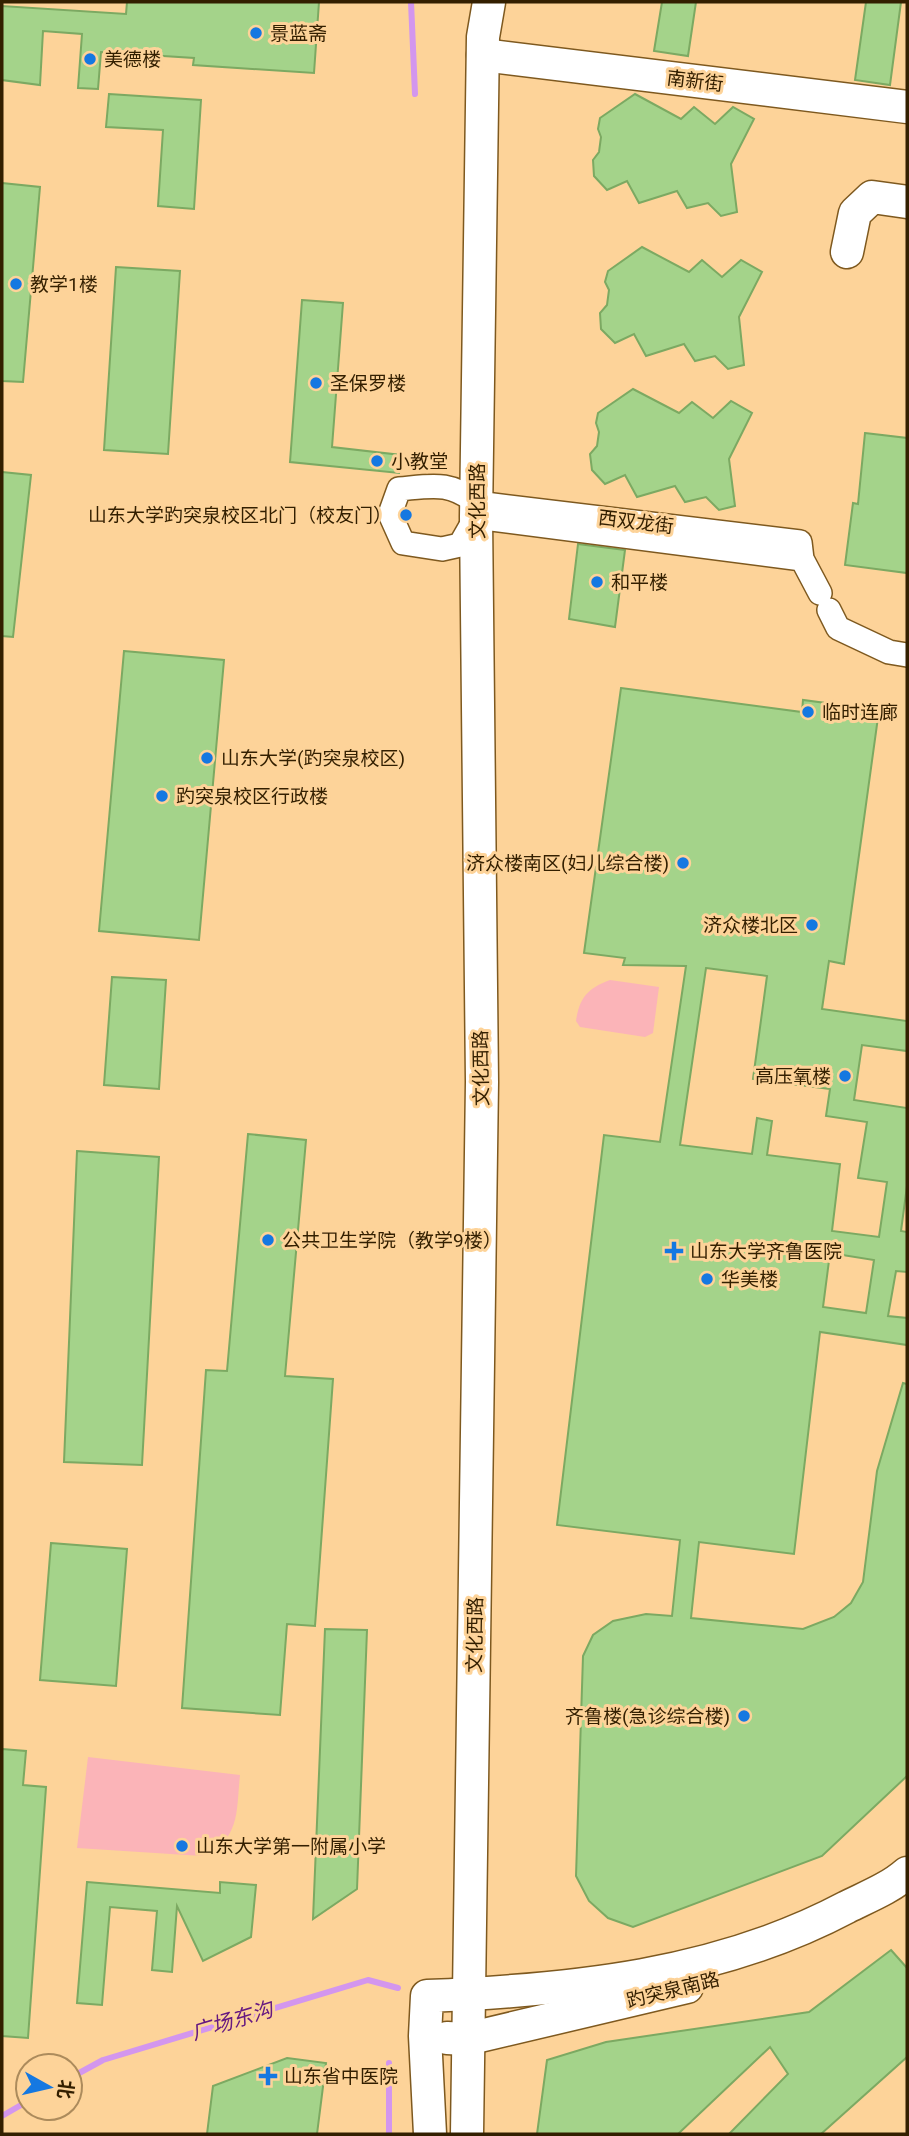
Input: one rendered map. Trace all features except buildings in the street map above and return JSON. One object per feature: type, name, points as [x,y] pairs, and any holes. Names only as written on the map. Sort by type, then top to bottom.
[{"type":"main road","name":"文化西路","points":[[467,2134],[482,1082],[464,499],[482,55],[489,2]]},
{"type":"main road","name":"南新街","points":[[482,55],[907,107]]},
{"type":"main road","points":[[847,252],[855,213],[872,197],[907,202]]},
{"type":"main road","name":"趵突泉南路","points":[[907,1873],[811,1926],[730,1955],[645,1975],[557,1990],[427,1996],[425,2036],[467,2039],[701,1984],[772,1963],[887,1909],[907,1895]]},
{"type":"main road","points":[[425,2036],[430,2134]]},
{"type":"street","name":"西双龙街","points":[[464,499],[451,547],[403,543],[388,514],[399,489],[464,499],[802,559],[838,628],[889,652],[907,655]]},
{"type":"shaded area","points":[[610,980],[659,987],[653,1033],[645,1037],[580,1027],[576,1021],[582,1000],[590,990]]},
{"type":"shaded area","points":[[88,1757],[240,1775],[237,1812],[230,1833],[215,1849],[202,1856],[77,1848]]},
{"type":"waterway","points":[[411,2],[415,94]]},
{"type":"waterway","name":"广场东沟","points":[[84,2070],[103,2060],[368,1980],[398,1988]]},
{"type":"waterway","points":[[389,2063],[389,2134]]},
{"type":"waterway","name":"广场东沟","points":[[2,2116],[14,2109]]},
{"type":"place","name":"景蓝斋","points":[[256,33]]},
{"type":"place","name":"美德楼","points":[[90,59]]},
{"type":"place","name":"教学1楼","points":[[16,284]]},
{"type":"place","name":"圣保罗楼","points":[[316,383]]},
{"type":"place","name":"小教堂","points":[[377,461]]},
{"type":"place","name":"山东大学趵突泉校区北门（校友门）","points":[[406,515]]},
{"type":"place","name":"和平楼","points":[[597,582]]},
{"type":"place","name":"临时连廊","points":[[808,712]]},
{"type":"place","name":"山东大学(趵突泉校区)","points":[[207,758]]},
{"type":"place","name":"趵突泉校区行政楼","points":[[162,796]]},
{"type":"place","name":"济众楼南区(妇儿综合楼)","points":[[683,863]]},
{"type":"place","name":"济众楼北区","points":[[812,925]]},
{"type":"place","name":"高压氧楼","points":[[845,1076]]},
{"type":"place","name":"公共卫生学院（教学9楼）","points":[[268,1240]]},
{"type":"place","name":"山东大学齐鲁医院","points":[[674,1251]]},
{"type":"place","name":"华美楼","points":[[707,1279]]},
{"type":"place","name":"齐鲁楼(急诊综合楼)","points":[[744,1716]]},
{"type":"place","name":"山东大学第一附属小学","points":[[182,1846]]},
{"type":"place","name":"山东省中医院","points":[[268,2076]]}]
